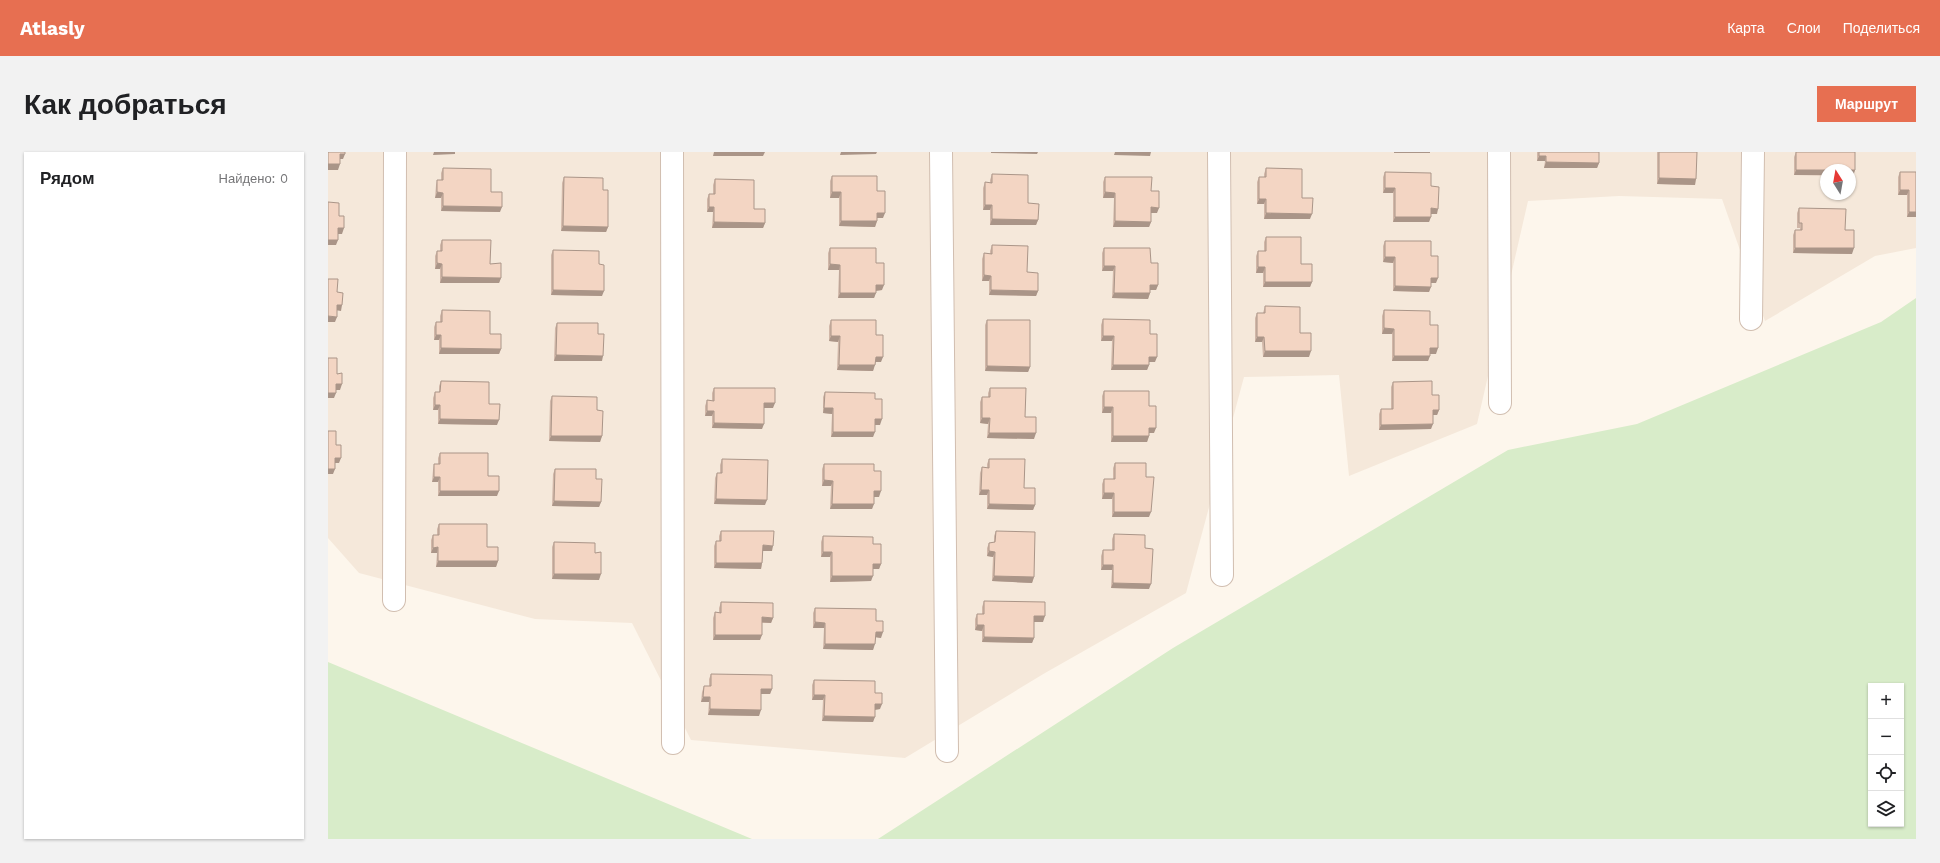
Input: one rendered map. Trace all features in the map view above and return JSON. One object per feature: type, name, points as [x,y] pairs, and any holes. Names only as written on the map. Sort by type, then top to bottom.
[{"type":"street","points":[[394,600],[395,152]]},
{"type":"street","points":[[672,152],[673,743]]},
{"type":"street","points":[[941,152],[947,751]]},
{"type":"street","points":[[1219,152],[1222,575]]},
{"type":"street","points":[[1499,152],[1500,403]]},
{"type":"street","points":[[1751,319],[1753,152]]},
{"type":"shaded area","points":[[328,152],[1916,152],[1916,248],[1875,256],[1765,321],[1722,199],[1619,196],[1528,201],[1477,424],[1349,476],[1339,375],[1244,377],[1186,593],[1045,673],[905,758],[691,740],[632,623],[535,619],[359,573],[328,538]]},
{"type":"green space","points":[[1916,298],[1916,839],[878,839],[1173,648],[1508,450],[1637,424],[1881,322]]},
{"type":"green space","points":[[328,662],[752,839],[328,839]]},
{"type":"building","points":[[328,152],[345,152],[345,154],[340,154],[340,164],[328,164]]},
{"type":"building","points":[[1539,152],[1599,152],[1599,163],[1546,162],[1546,156],[1539,156]]},
{"type":"building","points":[[1659,152],[1697,152],[1696,179],[1659,178]]},
{"type":"building","points":[[1796,152],[1855,152],[1855,164],[1820,164],[1820,170],[1796,170]]},
{"type":"building","points":[[443,168],[491,169],[491,192],[502,192],[502,207],[443,206],[443,193],[437,192],[437,180],[443,180]]},
{"type":"building","points":[[1266,168],[1302,169],[1302,198],[1313,198],[1312,214],[1266,213],[1266,199],[1259,199],[1259,177],[1266,177]]},
{"type":"building","points":[[1385,172],[1431,173],[1431,186],[1439,187],[1438,209],[1431,208],[1431,217],[1395,217],[1395,188],[1385,188]]},
{"type":"building","points":[[1900,172],[1916,172],[1916,212],[1909,212],[1909,190],[1900,190]]},
{"type":"building","points":[[992,174],[1028,175],[1028,203],[1039,204],[1038,220],[992,219],[992,205],[985,205],[985,182],[992,183]]},
{"type":"building","points":[[832,176],[877,176],[877,191],[885,191],[885,213],[877,213],[877,221],[841,221],[841,192],[832,192]]},
{"type":"building","points":[[564,177],[603,178],[603,190],[608,190],[608,227],[563,226]]},
{"type":"building","points":[[1105,177],[1152,177],[1151,191],[1159,191],[1159,208],[1151,207],[1151,222],[1115,221],[1115,193],[1105,192]]},
{"type":"building","points":[[715,179],[754,180],[754,209],[765,209],[765,223],[714,222],[714,207],[709,207],[709,194],[715,194]]},
{"type":"building","points":[[328,202],[339,203],[339,216],[344,216],[344,228],[338,228],[338,240],[328,240]]},
{"type":"building","points":[[1799,208],[1846,209],[1845,230],[1854,230],[1854,248],[1795,248],[1795,230],[1802,230],[1802,223],[1799,223]]},
{"type":"building","points":[[1266,237],[1301,237],[1301,264],[1312,264],[1312,282],[1265,282],[1265,267],[1258,267],[1258,251],[1266,251]]},
{"type":"building","points":[[442,240],[491,240],[490,264],[501,263],[501,278],[442,277],[442,264],[437,263],[437,251],[442,251]]},
{"type":"building","points":[[1385,241],[1431,241],[1431,256],[1438,256],[1438,278],[1431,278],[1431,287],[1395,286],[1395,257],[1385,257]]},
{"type":"building","points":[[992,245],[1028,246],[1027,272],[1038,273],[1038,291],[991,290],[991,276],[984,275],[984,253],[992,254]]},
{"type":"building","points":[[830,248],[876,248],[876,263],[884,263],[884,285],[876,285],[876,293],[840,293],[840,265],[830,264]]},
{"type":"building","points":[[1104,248],[1150,248],[1151,263],[1158,263],[1158,285],[1150,285],[1150,293],[1114,293],[1115,266],[1104,266]]},
{"type":"building","points":[[553,250],[599,251],[599,264],[604,265],[604,291],[553,290]]},
{"type":"building","points":[[328,279],[338,279],[337,292],[343,293],[342,305],[337,305],[337,317],[328,316]]},
{"type":"building","points":[[1265,306],[1300,307],[1300,333],[1311,333],[1311,351],[1265,351],[1264,337],[1257,337],[1257,313],[1265,313]]},
{"type":"building","points":[[442,310],[490,311],[490,334],[501,334],[501,349],[441,348],[441,335],[436,335],[436,322],[442,322]]},
{"type":"building","points":[[1384,310],[1430,311],[1430,325],[1438,325],[1438,348],[1430,348],[1430,356],[1394,356],[1394,329],[1384,328]]},
{"type":"building","points":[[1103,319],[1150,320],[1150,334],[1157,334],[1157,357],[1149,357],[1149,365],[1113,365],[1114,336],[1103,336]]},
{"type":"building","points":[[831,320],[876,320],[876,335],[883,335],[883,357],[876,357],[875,365],[839,365],[840,336],[831,336]]},
{"type":"building","points":[[987,320],[1030,320],[1030,367],[987,366]]},
{"type":"building","points":[[557,323],[598,323],[598,334],[604,334],[603,356],[556,355]]},
{"type":"building","points":[[328,358],[337,358],[337,374],[342,373],[342,384],[336,384],[336,393],[328,393]]},
{"type":"building","points":[[441,381],[489,382],[489,404],[500,404],[499,420],[440,419],[440,405],[435,405],[435,392],[440,392]]},
{"type":"building","points":[[1432,381],[1432,395],[1439,395],[1439,410],[1433,410],[1433,424],[1381,425],[1381,409],[1393,409],[1393,382]]},
{"type":"building","points":[[714,388],[775,388],[775,403],[764,403],[764,424],[714,423],[714,411],[707,411],[707,400],[714,401]]},
{"type":"building","points":[[990,388],[1026,388],[1025,417],[1036,417],[1036,433],[989,433],[990,418],[982,418],[982,397],[990,397]]},
{"type":"building","points":[[1104,391],[1149,391],[1149,406],[1156,406],[1156,428],[1149,428],[1149,436],[1113,436],[1113,407],[1104,407]]},
{"type":"building","points":[[825,392],[875,393],[875,399],[882,399],[882,419],[875,419],[875,432],[833,432],[833,408],[824,408]]},
{"type":"building","points":[[552,396],[597,397],[597,410],[603,411],[602,436],[551,436]]},
{"type":"building","points":[[328,431],[336,431],[336,445],[341,445],[341,458],[335,458],[335,469],[328,469]]},
{"type":"building","points":[[440,453],[488,453],[488,476],[499,476],[499,491],[440,491],[440,477],[434,477],[434,464],[440,464]]},
{"type":"building","points":[[722,459],[768,460],[767,500],[716,499],[717,473],[722,473]]},
{"type":"building","points":[[989,459],[1025,459],[1024,488],[1035,488],[1035,505],[989,504],[989,490],[981,490],[982,467],[989,468]]},
{"type":"building","points":[[1115,463],[1146,463],[1146,477],[1154,477],[1151,512],[1114,512],[1114,493],[1104,493],[1104,479],[1115,479]]},
{"type":"building","points":[[824,464],[874,464],[874,471],[881,471],[881,491],[874,491],[874,504],[832,504],[833,481],[824,480]]},
{"type":"building","points":[[555,469],[596,469],[596,479],[602,479],[601,502],[554,501]]},
{"type":"building","points":[[439,524],[487,524],[487,547],[498,547],[498,561],[438,561],[438,547],[433,548],[433,535],[439,535]]},
{"type":"building","points":[[721,531],[774,531],[773,546],[763,545],[762,563],[716,563],[716,541],[721,541]]},
{"type":"building","points":[[996,531],[1035,532],[1034,577],[994,576],[995,552],[989,551],[989,543],[995,542]]},
{"type":"building","points":[[1114,534],[1145,535],[1145,548],[1153,549],[1151,584],[1113,583],[1113,565],[1103,565],[1103,550],[1114,550]]},
{"type":"building","points":[[823,536],[873,537],[873,544],[881,544],[881,564],[873,564],[873,576],[832,576],[832,552],[823,552]]},
{"type":"building","points":[[554,542],[595,543],[595,553],[601,552],[601,574],[554,574]]},
{"type":"building","points":[[984,601],[1045,602],[1045,616],[1034,616],[1034,638],[984,637],[984,625],[977,625],[977,614],[984,614]]},
{"type":"building","points":[[721,602],[773,603],[773,618],[762,617],[762,635],[715,635],[715,612],[721,613]]},
{"type":"building","points":[[815,608],[876,609],[876,621],[883,621],[883,632],[876,632],[875,644],[825,644],[825,623],[815,622]]},
{"type":"building","points":[[711,674],[772,675],[772,689],[761,689],[761,710],[710,709],[710,697],[703,697],[704,686],[711,686]]},
{"type":"building","points":[[814,680],[875,681],[875,693],[882,693],[882,704],[875,704],[875,717],[824,716],[825,695],[814,695]]}]
